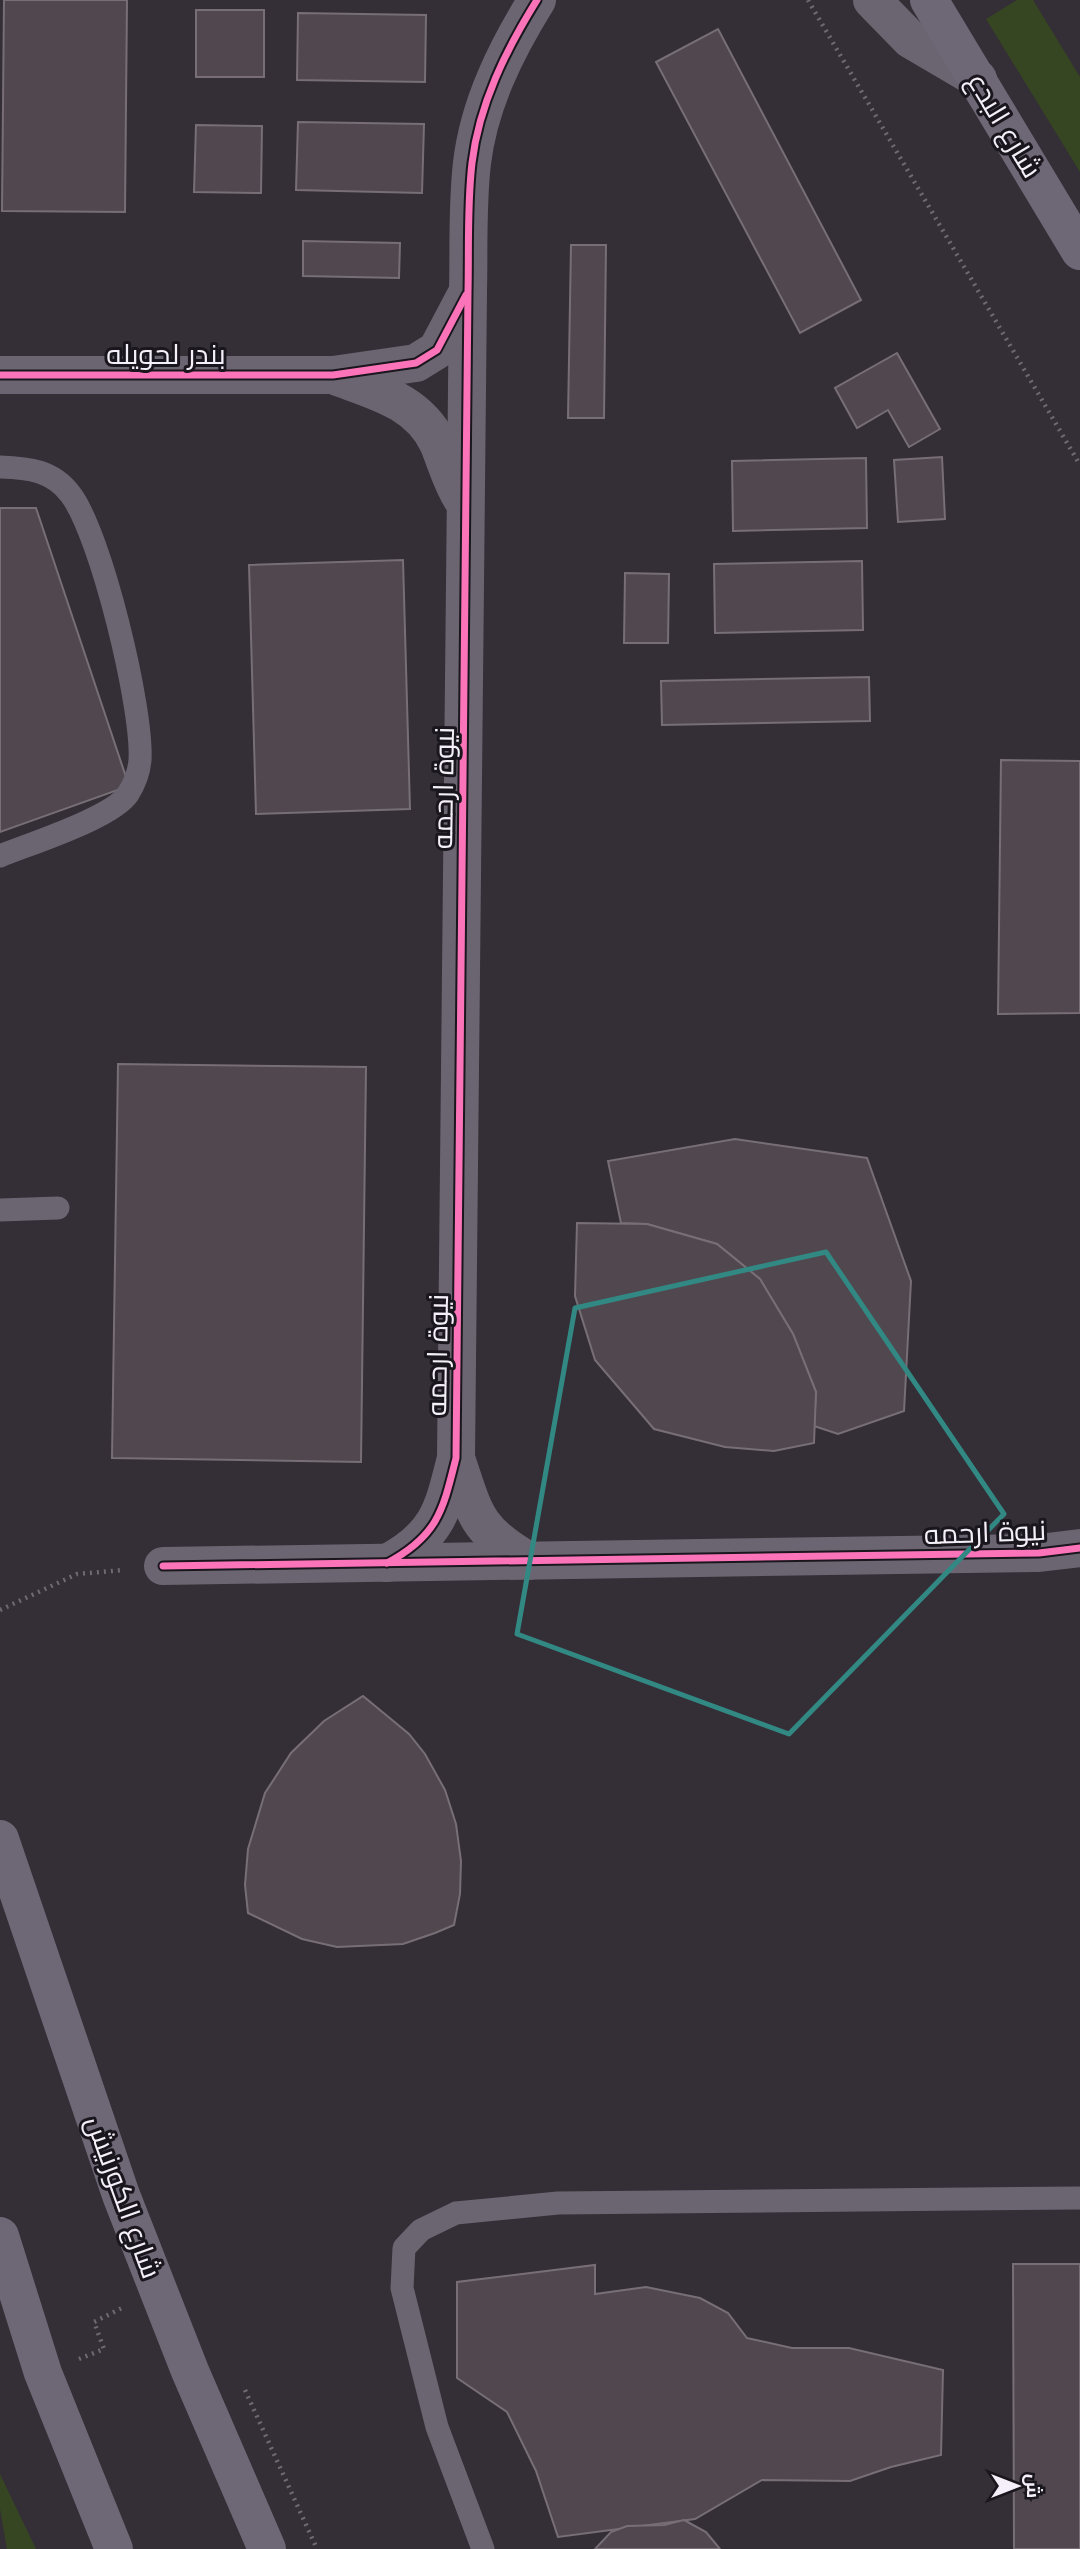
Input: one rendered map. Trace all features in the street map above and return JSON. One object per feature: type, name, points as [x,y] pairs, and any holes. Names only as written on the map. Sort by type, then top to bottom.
[{"type":"main road","name":"شارع البدع","points":[[929,0],[1080,251]]},
{"type":"main road","name":"شارع الكورنيش","points":[[0,1839],[121,2195],[190,2371],[267,2549]]},
{"type":"main road","points":[[0,2236],[43,2373],[114,2549]]},
{"type":"street","name":"نيوة ارحمه","points":[[387,1563],[408,1552],[432,1530],[446,1498],[456,1458],[468,508],[468,292],[472,162],[487,99],[510,43],[537,0]]},
{"type":"street","points":[[872,0],[910,39],[978,79]]},
{"type":"street","points":[[333,375],[416,363],[428,358],[446,336],[468,292]]},
{"type":"street","name":"بندر لحويله","points":[[0,374],[333,375]]},
{"type":"street","points":[[333,375],[404,404],[421,418],[437,441],[456,490],[468,508]]},
{"type":"street","name":"نيوة ارحمه","points":[[456,1458],[474,1514],[486,1532],[499,1544],[529,1561]]},
{"type":"street","name":"نيوة ارحمه","points":[[163,1566],[1040,1553],[1080,1548]]},
{"type":"street","name":"نيوة ارحمه","points":[[1040,1553],[1080,1563]]},
{"type":"lane","points":[[0,467],[43,471],[70,493],[88,527],[121,639],[138,726],[140,759],[136,781],[114,808],[0,856]]},
{"type":"lane","points":[[0,1210],[58,1208]]},
{"type":"lane","points":[[483,2549],[437,2427],[402,2288],[404,2248],[421,2230],[456,2213],[558,2203],[1080,2198]]},
{"type":"path","points":[[808,0],[1080,465]]},
{"type":"path","points":[[0,1610],[77,1574],[163,1566]]},
{"type":"highlighted area","points":[[826,1252],[1004,1514],[789,1734],[517,1634],[575,1308]]},
{"type":"green space","points":[[1017,0],[1033,0],[1080,77],[1080,172],[986,19]]},
{"type":"green space","points":[[0,2474],[36,2549],[7,2549],[0,2509]]},
{"type":"building","points":[[4,0],[127,0],[125,212],[2,211]]},
{"type":"building","points":[[196,10],[264,10],[264,77],[196,77]]},
{"type":"building","points":[[298,13],[426,15],[425,82],[297,80]]},
{"type":"building","points":[[718,29],[861,300],[800,333],[656,62]]},
{"type":"building","points":[[298,122],[424,124],[422,193],[296,190]]},
{"type":"building","points":[[196,125],[262,126],[261,193],[194,192]]},
{"type":"building","points":[[303,241],[400,243],[399,278],[303,276]]},
{"type":"building","points":[[571,245],[606,245],[604,418],[568,418]]},
{"type":"building","points":[[897,353],[940,429],[909,447],[888,410],[857,428],[835,388]]},
{"type":"building","points":[[942,457],[945,519],[898,522],[894,460]]},
{"type":"building","points":[[866,458],[867,528],[733,531],[732,461]]},
{"type":"building","points":[[0,508],[36,508],[129,786],[0,832]]},
{"type":"building","points":[[403,560],[410,809],[256,814],[249,565]]},
{"type":"building","points":[[862,561],[863,630],[715,633],[714,564]]},
{"type":"building","points":[[625,573],[669,574],[668,643],[624,643]]},
{"type":"building","points":[[869,677],[870,721],[662,725],[661,681]]},
{"type":"building","points":[[1001,760],[1080,761],[1080,1013],[998,1014]]},
{"type":"building","points":[[118,1064],[366,1067],[361,1462],[112,1458]]},
{"type":"building","points":[[735,1139],[867,1158],[911,1281],[904,1411],[838,1434],[814,1426],[816,1392],[793,1334],[760,1279],[717,1244],[647,1224],[621,1223],[608,1161]]},
{"type":"building","points":[[577,1223],[647,1224],[717,1244],[760,1279],[793,1334],[816,1392],[814,1443],[774,1451],[725,1447],[654,1429],[595,1360],[575,1296]]},
{"type":"building","points":[[363,1696],[409,1734],[425,1754],[445,1790],[456,1824],[461,1861],[460,1894],[454,1925],[403,1944],[337,1947],[302,1939],[248,1913],[245,1885],[248,1849],[265,1793],[291,1753],[324,1721]]},
{"type":"building","points":[[1013,2264],[1080,2264],[1080,2549],[1014,2549]]},
{"type":"building","points":[[595,2265],[595,2294],[646,2287],[700,2298],[728,2313],[747,2338],[792,2348],[849,2348],[943,2370],[941,2455],[891,2467],[850,2481],[762,2480],[695,2519],[558,2537],[536,2471],[507,2412],[457,2378],[457,2282]]},
{"type":"building","points":[[684,2520],[706,2532],[720,2549],[595,2549],[611,2532],[627,2526],[664,2525]]},
{"type":"cycle path","points":[[387,1563],[417,1543],[436,1520],[447,1493],[456,1458],[469,195],[476,141],[487,99],[515,38],[537,0]]},
{"type":"cycle path","points":[[0,375],[333,375],[416,363],[437,350],[466,295]]},
{"type":"cycle path","points":[[163,1566],[1039,1553],[1080,1548]]}]
